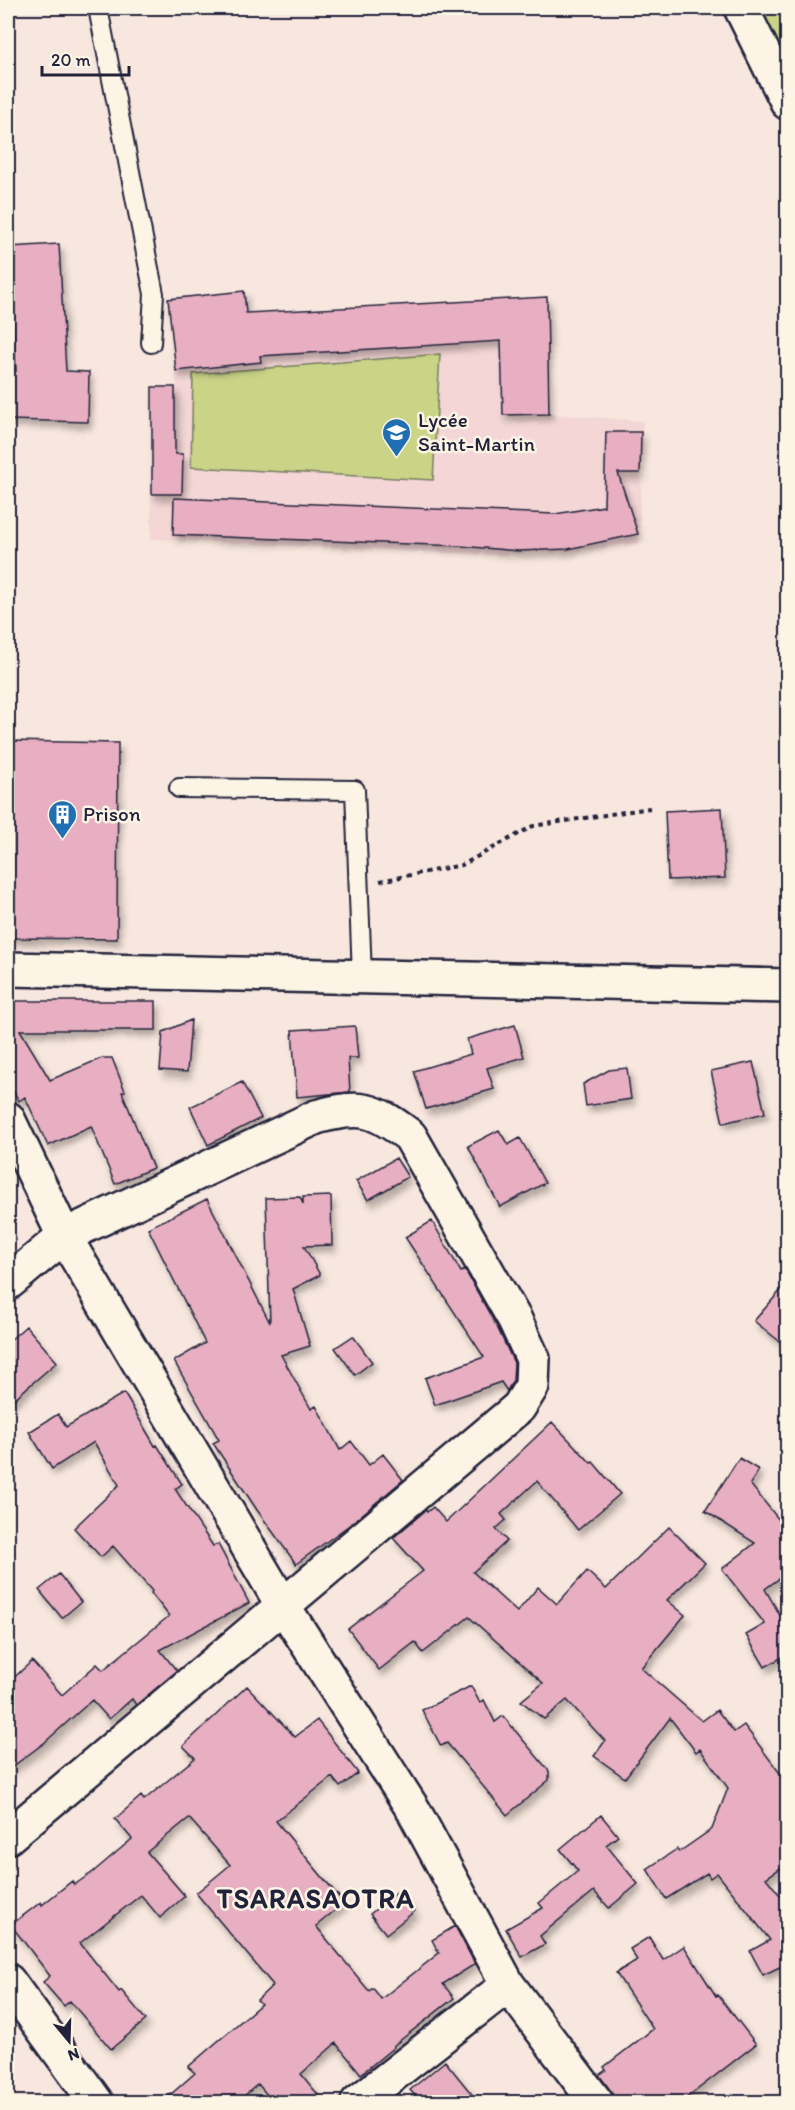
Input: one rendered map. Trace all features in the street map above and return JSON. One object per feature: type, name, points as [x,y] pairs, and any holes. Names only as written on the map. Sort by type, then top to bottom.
[{"type":"street","points":[[741,8],[788,103]]},
{"type":"street","points":[[8,969],[788,986]]},
{"type":"street","points":[[8,1283],[64,1236],[316,1118],[343,1110],[363,1110],[387,1119],[410,1136],[515,1320],[533,1359],[532,1386],[519,1407],[282,1604],[8,1837]]},
{"type":"street","points":[[8,1119],[64,1236],[282,1604],[414,1811],[508,1985],[596,2103]]},
{"type":"street","points":[[8,1982],[96,2103]]},
{"type":"street","points":[[358,2103],[508,1985]]},
{"type":"lane","points":[[98,8],[154,294],[151,343]]},
{"type":"lane","points":[[179,788],[355,790],[362,977]]},
{"type":"path","points":[[359,886],[462,865],[533,826],[650,808]]},
{"type":"shaded area","name":"Lycée Saint-Martin","points":[[244,291],[247,323],[257,312],[547,297],[549,414],[643,421],[639,543],[567,552],[494,555],[151,539],[152,387],[177,386],[168,299]]},
{"type":"green space","points":[[741,8],[787,8],[787,103]]},
{"type":"green space","points":[[440,354],[433,480],[191,467],[193,374]]},
{"type":"building","points":[[59,244],[66,371],[89,372],[88,422],[8,420],[8,371],[16,371],[9,247]]},
{"type":"building","points":[[244,291],[246,313],[547,297],[549,414],[503,415],[501,341],[260,356],[261,362],[176,371],[168,299]]},
{"type":"building","points":[[152,387],[175,387],[175,454],[183,454],[182,494],[152,494]]},
{"type":"building","points":[[606,432],[641,432],[640,473],[618,473],[638,534],[568,549],[519,551],[460,546],[173,535],[174,498],[555,514],[604,506]]},
{"type":"building","name":"Prison","points":[[8,741],[118,743],[117,939],[8,938]]},
{"type":"building","points":[[722,808],[725,878],[668,880],[665,811]]},
{"type":"building","points":[[8,1001],[156,1001],[156,1030],[20,1030],[50,1080],[102,1058],[112,1058],[125,1091],[122,1092],[153,1168],[115,1184],[91,1126],[48,1146],[25,1097],[19,1101],[8,1082]]},
{"type":"building","points":[[191,1020],[187,1072],[160,1070],[163,1032]]},
{"type":"building","points":[[515,1025],[524,1057],[487,1068],[494,1089],[426,1109],[414,1071],[471,1054],[467,1039]]},
{"type":"building","points":[[355,1026],[358,1058],[348,1058],[350,1092],[297,1097],[292,1030]]},
{"type":"building","points":[[753,1062],[765,1113],[723,1123],[711,1071]]},
{"type":"building","points":[[627,1068],[631,1099],[586,1106],[583,1084],[609,1070]]},
{"type":"building","points":[[242,1082],[261,1118],[208,1145],[190,1107]]},
{"type":"building","points":[[499,1130],[508,1145],[520,1138],[545,1183],[500,1207],[468,1146]]},
{"type":"building","points":[[396,1158],[408,1177],[368,1200],[356,1181]]},
{"type":"building","points":[[331,1196],[332,1245],[304,1246],[320,1275],[293,1289],[310,1346],[281,1355],[311,1409],[316,1406],[340,1450],[351,1441],[369,1465],[383,1454],[403,1480],[352,1523],[296,1564],[213,1443],[219,1440],[174,1361],[205,1343],[148,1228],[207,1199],[270,1323],[266,1198],[300,1197],[303,1204],[303,1197]]},
{"type":"building","points":[[432,1221],[461,1272],[465,1270],[514,1363],[513,1380],[507,1391],[501,1382],[435,1405],[425,1378],[484,1357],[405,1237]]},
{"type":"building","points":[[788,1282],[788,1348],[754,1321]]},
{"type":"building","points":[[26,1326],[57,1362],[8,1404],[8,1342]]},
{"type":"building","points":[[353,1336],[372,1362],[355,1375],[335,1348]]},
{"type":"building","points":[[124,1393],[155,1446],[157,1445],[182,1484],[175,1489],[213,1546],[218,1544],[249,1603],[160,1650],[177,1671],[136,1705],[132,1699],[109,1719],[92,1700],[44,1743],[8,1770],[8,1683],[32,1661],[62,1695],[97,1664],[103,1670],[169,1616],[151,1593],[152,1591],[113,1546],[101,1557],[74,1528],[119,1485],[94,1442],[52,1469],[29,1432],[58,1414],[66,1427]]},
{"type":"building","points":[[552,1422],[591,1463],[593,1462],[620,1494],[578,1530],[537,1481],[501,1514],[506,1520],[496,1529],[507,1541],[473,1572],[517,1612],[538,1587],[557,1604],[587,1571],[606,1589],[669,1527],[705,1563],[667,1600],[685,1615],[641,1668],[702,1721],[717,1710],[734,1732],[744,1725],[788,1784],[788,1863],[766,1878],[788,1905],[788,1963],[763,1975],[750,1951],[770,1940],[717,1873],[710,1878],[707,1873],[666,1899],[647,1869],[677,1849],[679,1852],[712,1829],[728,1788],[700,1749],[696,1752],[670,1718],[625,1778],[594,1756],[605,1741],[567,1700],[544,1719],[521,1701],[543,1683],[469,1617],[423,1653],[415,1642],[379,1670],[348,1629],[423,1571],[393,1538],[426,1510],[427,1512],[433,1507],[446,1522]]},
{"type":"building","points":[[739,1458],[759,1470],[750,1484],[788,1531],[788,1572],[765,1589],[788,1629],[788,1654],[765,1667],[746,1635],[765,1624],[722,1569],[755,1543],[705,1511]]},
{"type":"building","points":[[59,1574],[81,1602],[62,1618],[39,1590]]},
{"type":"building","points":[[247,1686],[295,1737],[317,1720],[358,1773],[340,1787],[332,1777],[276,1821],[344,1903],[316,1926],[369,1991],[373,1988],[381,1999],[439,1953],[432,1940],[455,1926],[475,1964],[443,1984],[454,1998],[361,2074],[336,2043],[301,2074],[325,2103],[274,2103],[258,2084],[236,2103],[161,2103],[195,2073],[188,2067],[261,2004],[257,2000],[273,1985],[196,1893],[230,1865],[189,1818],[147,1852],[185,1896],[160,1918],[141,1895],[80,1943],[119,1992],[121,1990],[146,2020],[111,2049],[70,2001],[64,2006],[43,1982],[50,1976],[11,1925],[41,1902],[42,1905],[72,1881],[74,1885],[93,1872],[132,1839],[115,1819],[141,1796],[144,1800],[195,1758],[183,1746]]},
{"type":"building","points":[[471,1686],[480,1703],[484,1700],[495,1722],[503,1716],[549,1771],[549,1780],[507,1815],[447,1743],[441,1746],[422,1710]]},
{"type":"building","points":[[601,1815],[618,1836],[606,1845],[638,1884],[609,1908],[594,1891],[540,1936],[545,1944],[522,1957],[506,1929],[543,1908],[539,1903],[578,1871],[560,1849]]},
{"type":"building","points":[[399,1891],[415,1911],[386,1934],[370,1914]]},
{"type":"building","points":[[649,1937],[663,1960],[684,1946],[716,1996],[718,1995],[756,2044],[680,2103],[614,2103],[611,2091],[599,2075],[606,2070],[604,2067],[653,2029],[616,1973],[637,1960],[630,1949]]},
{"type":"building","points":[[445,2061],[479,2103],[422,2103],[410,2090]]},
{"type":"place","name":"Lycée Saint-Martin","points":[[397,458]]},
{"type":"place","name":"Prison","points":[[62,840]]},
{"type":"district","name":"TSARASAOTRA","points":[[316,1899]]}]
